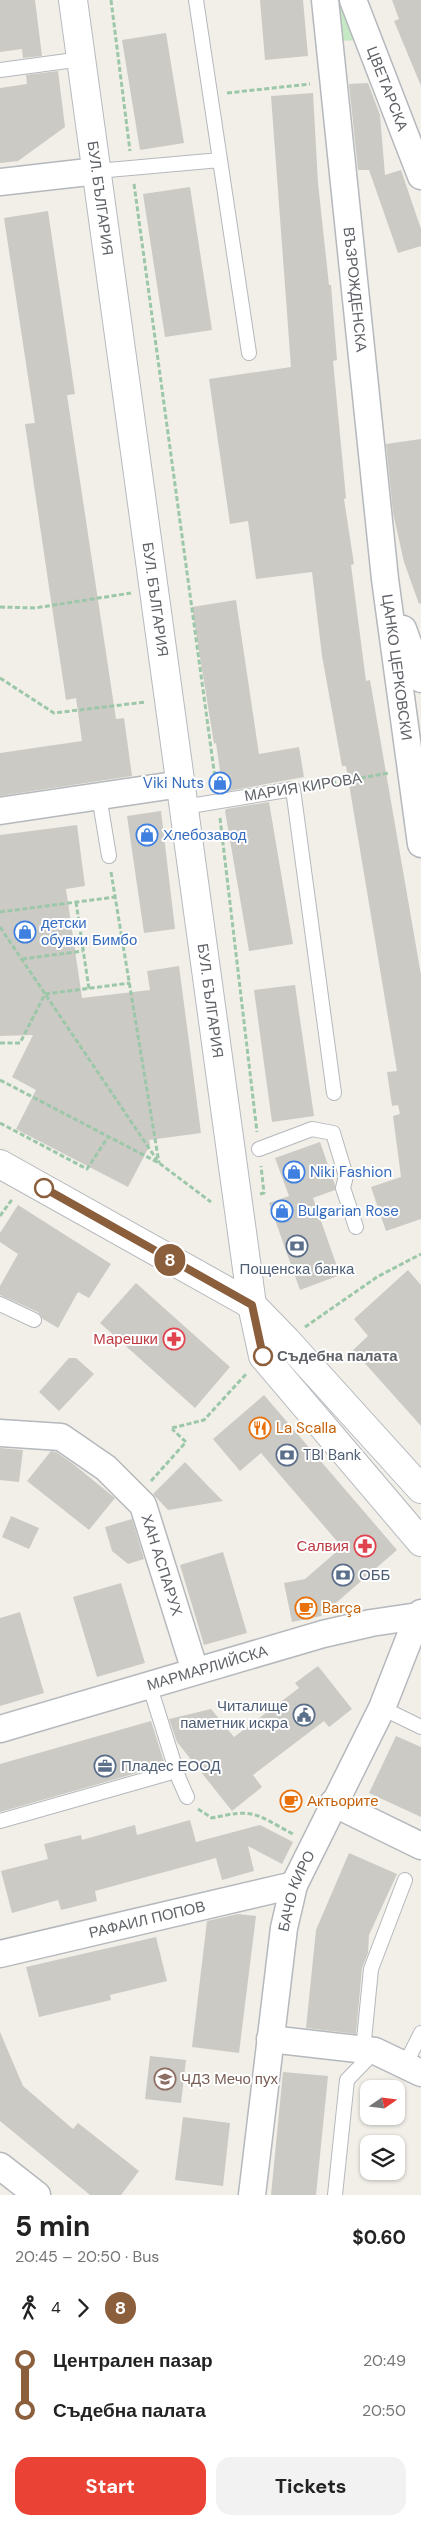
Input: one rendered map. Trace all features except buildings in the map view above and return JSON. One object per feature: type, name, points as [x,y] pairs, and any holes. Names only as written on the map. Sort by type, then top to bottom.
[{"type":"main road","name":"БУЛ. БЪЛГАРИЯ","points":[[73,0],[252,1305],[263,1356]]},
{"type":"main road","points":[[0,1164],[252,1305],[421,1489]]},
{"type":"main road","points":[[263,1356],[421,1542]]},
{"type":"street","name":"ВЪЗРОЖДЕНСКА","points":[[325,0],[385,579]]},
{"type":"street","name":"ЦВЕТАРСКА","points":[[353,0],[421,176]]},
{"type":"street","points":[[0,182],[97,171]]},
{"type":"street","points":[[385,579],[421,679]]},
{"type":"street","name":"ЦАНКО ЦЕРКОВСКИ","points":[[385,579],[421,844]]},
{"type":"street","points":[[0,811],[99,796],[182,796]]},
{"type":"street","name":"ХАН АСПАРУХ","points":[[0,1433],[61,1437],[106,1468],[143,1504],[195,1670]]},
{"type":"street","name":"МАРМАРЛИЙСКА","points":[[0,1730],[195,1670],[323,1634],[419,1614]]},
{"type":"street","name":"БАЧО КИРО","points":[[252,2195],[284,1928],[294,1885],[333,1803],[382,1708],[419,1614]]},
{"type":"street","points":[[333,1803],[421,1846]]},
{"type":"street","name":"РАФАИЛ ПОПОВ","points":[[0,1954],[294,1885]]},
{"type":"street","points":[[270,2039],[369,2051],[413,2069]]},
{"type":"street","points":[[0,2166],[37,2195]]},
{"type":"lane","points":[[196,0],[249,353]]},
{"type":"lane","points":[[0,70],[82,60]]},
{"type":"lane","points":[[97,171],[220,160]]},
{"type":"lane","points":[[293,789],[334,1094]]},
{"type":"lane","name":"МАРИЯ КИРОВА","points":[[182,796],[218,801],[293,789]]},
{"type":"lane","points":[[99,796],[109,856]]},
{"type":"lane","points":[[259,1149],[312,1129],[333,1133],[346,1176],[344,1188],[356,1227]]},
{"type":"lane","points":[[0,1304],[34,1320]]},
{"type":"lane","points":[[149,1684],[176,1771],[187,1798]]},
{"type":"lane","points":[[382,1708],[421,1726]]},
{"type":"lane","points":[[0,1821],[176,1771]]},
{"type":"lane","points":[[336,2195],[347,2080],[369,2051],[371,1969],[405,1880]]},
{"type":"lane","points":[[413,2069],[421,2033]]},
{"type":"path","points":[[112,0],[132,168],[218,801],[264,1193]]},
{"type":"path","points":[[210,94],[333,82]]},
{"type":"path","points":[[0,607],[35,608],[132,593]]},
{"type":"path","points":[[0,678],[54,712],[169,700]]},
{"type":"path","name":"МАРИЯ КИРОВА","points":[[293,789],[411,769]]},
{"type":"path","points":[[109,856],[159,1163]]},
{"type":"path","points":[[0,912],[115,897]]},
{"type":"path","points":[[76,902],[89,989]]},
{"type":"path","points":[[0,927],[159,1163]]},
{"type":"path","points":[[22,959],[83,951]]},
{"type":"path","points":[[45,994],[130,983]]},
{"type":"path","points":[[0,1043],[20,1043],[45,994]]},
{"type":"path","points":[[0,1080],[159,1163],[211,1202]]},
{"type":"path","points":[[0,1123],[87,1169],[108,1137]]},
{"type":"path","points":[[286,1340],[377,1277],[421,1254]]},
{"type":"path","points":[[164,1466],[186,1442],[172,1428],[204,1420],[263,1356]]},
{"type":"path","points":[[187,1798],[198,1809],[212,1818],[241,1811],[252,1812],[314,1845]]},
{"type":"green space","points":[[332,0],[347,0],[363,40],[337,41]]},
{"type":"bus line","name":"8","points":[[44,1188],[252,1305],[263,1356]]},
{"type":"place","name":"Viki Nuts","points":[[220,783]]},
{"type":"place","name":"Хлебозавод","points":[[147,835]]},
{"type":"place","name":"детски обувки Бимбо","points":[[25,932]]},
{"type":"place","name":"Niki Fashion","points":[[294,1172]]},
{"type":"place","name":"Bulgarian Rose","points":[[282,1211]]},
{"type":"place","name":"Пощенска банка","points":[[297,1246]]},
{"type":"place","name":"Марешки","points":[[174,1339]]},
{"type":"place","name":"Съдебна палата","points":[[263,1356]]},
{"type":"place","name":"La Scalla","points":[[260,1428]]},
{"type":"place","name":"TBI Bank","points":[[287,1455]]},
{"type":"place","name":"Салвия","points":[[365,1546]]},
{"type":"place","name":"ОББ","points":[[343,1575]]},
{"type":"place","name":"Barça","points":[[306,1608]]},
{"type":"place","name":"Читалище паметник искра","points":[[304,1715]]},
{"type":"place","name":"Пладес ЕООД","points":[[105,1766]]},
{"type":"place","name":"Актьорите","points":[[291,1801]]},
{"type":"place","name":"ЧДЗ Мечо пух","points":[[165,2079]]}]
